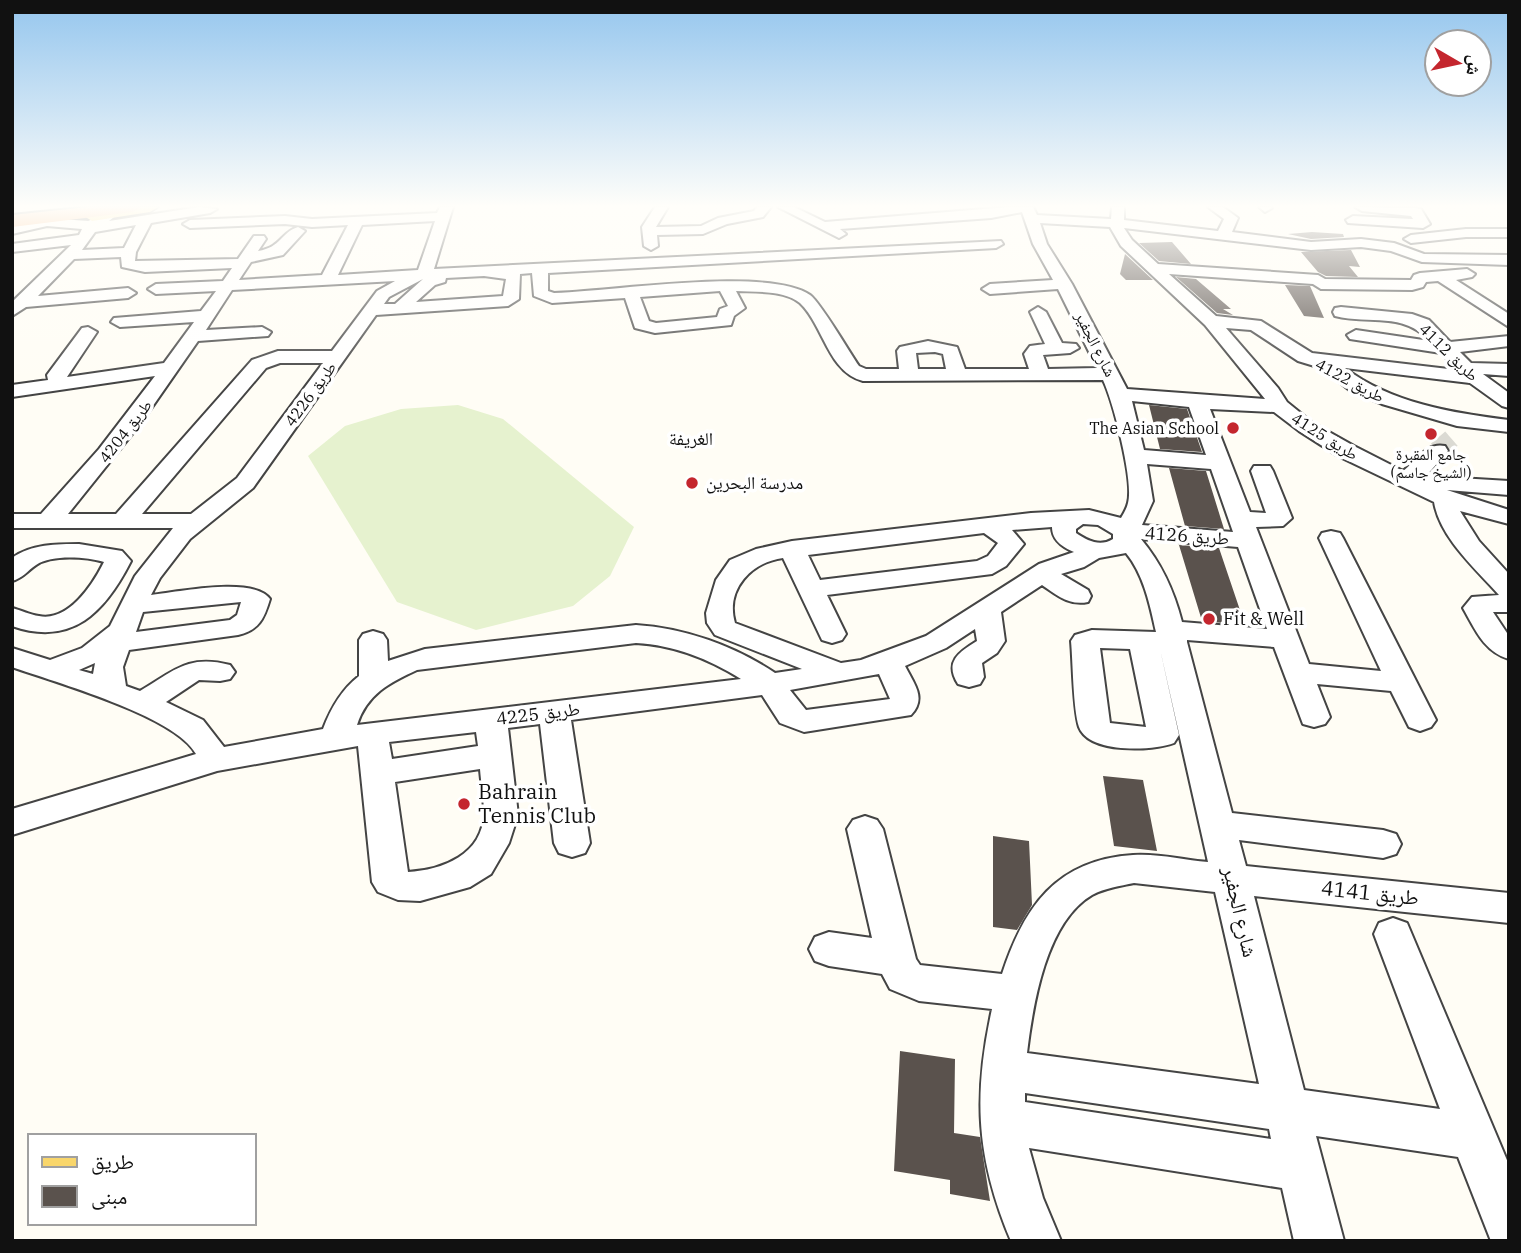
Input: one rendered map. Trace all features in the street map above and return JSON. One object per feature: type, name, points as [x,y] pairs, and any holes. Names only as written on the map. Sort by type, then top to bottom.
[{"type":"street","points":[[17,306],[53,265]]},
{"type":"street","points":[[130,265],[175,266]]},
{"type":"street","name":"طريق 4204","points":[[49,520],[123,434],[193,336],[238,265]]},
{"type":"street","points":[[327,280],[335,265]]},
{"type":"street","points":[[425,274],[428,265]]},
{"type":"street","points":[[635,277],[650,265]]},
{"type":"street","name":"شارع الجفير","points":[[1053,265],[1121,394],[1135,456],[1139,511],[1115,540],[1156,585],[1163,637],[1220,825],[1319,1241]]},
{"type":"street","name":"طريق 4125","points":[[1150,265],[1212,321],[1271,392],[1279,406],[1306,426],[1346,451],[1405,480],[1446,498],[1509,517]]},
{"type":"street","points":[[1211,265],[1214,271]]},
{"type":"street","points":[[1278,265],[1281,276]]},
{"type":"street","points":[[1313,265],[1319,282],[1341,312],[1360,363]]},
{"type":"street","points":[[1447,265],[1461,275]]},
{"type":"street","points":[[175,266],[127,321],[205,316]]},
{"type":"street","points":[[540,268],[540,293],[562,298],[635,277],[771,287],[801,296],[854,372],[869,376],[1111,374]]},
{"type":"street","points":[[156,289],[540,268],[570,271],[570,283],[574,285],[635,277],[678,279]]},
{"type":"street","points":[[1153,268],[1281,276],[1319,282],[1407,285],[1417,284],[1420,278],[1506,269]]},
{"type":"street","points":[[372,310],[506,301],[512,297],[514,276],[504,273],[439,279],[429,282],[400,308]]},
{"type":"street","name":"طريق 4226","points":[[127,698],[108,678],[108,667],[127,617],[164,554],[181,534],[245,484],[387,290],[425,274]]},
{"type":"street","points":[[635,277],[641,324],[655,328],[725,321],[726,313],[737,308],[723,283]]},
{"type":"street","points":[[1442,277],[1509,322]]},
{"type":"street","points":[[990,289],[1064,284]]},
{"type":"street","points":[[1407,285],[1427,299]]},
{"type":"street","points":[[17,306],[128,293]]},
{"type":"street","points":[[1038,312],[1063,348],[1043,348],[1034,352],[1041,375]]},
{"type":"street","name":"طريق 4112","points":[[1341,312],[1423,324],[1471,373],[1509,402]]},
{"type":"street","name":"طريق 4122","points":[[1212,321],[1251,323],[1305,357],[1322,361],[1359,388],[1458,426],[1509,426]]},
{"type":"street","points":[[58,386],[57,375],[88,332]]},
{"type":"street","points":[[193,336],[262,332]]},
{"type":"street","points":[[1286,344],[1352,341],[1446,348],[1509,341]]},
{"type":"street","name":"طريق 4122","points":[[1232,343],[1286,344]]},
{"type":"street","points":[[910,376],[906,351],[915,347],[951,351],[957,376]]},
{"type":"street","points":[[124,520],[259,364],[278,357],[337,357]]},
{"type":"street","points":[[1322,361],[1471,373],[1509,370]]},
{"type":"street","points":[[12,391],[170,369]]},
{"type":"street","points":[[1121,394],[1197,402],[1279,406]]},
{"type":"street","name":"طريق 4126","points":[[1197,402],[1314,717]]},
{"type":"street","points":[[1405,480],[1421,469],[1437,452]]},
{"type":"street","points":[[1135,456],[1220,463]]},
{"type":"street","points":[[1244,530],[1280,518],[1262,471]]},
{"type":"street","points":[[1405,480],[1509,488]]},
{"type":"street","points":[[1079,596],[1045,572],[1077,524],[1114,508],[1139,490]]},
{"type":"street","points":[[1446,498],[1446,508],[1452,521],[1509,590]]},
{"type":"street","points":[[12,521],[198,521]]},
{"type":"street","points":[[840,673],[745,635],[723,596],[728,577],[744,562],[766,553],[988,525],[1109,521],[1115,540],[1077,545],[1077,524]]},
{"type":"street","points":[[811,589],[983,568],[997,561],[1011,544],[1007,537],[988,525]]},
{"type":"street","name":"طريق 4126","points":[[1115,540],[1165,533],[1244,530]]},
{"type":"street","points":[[1331,538],[1420,720]]},
{"type":"street","name":"طريق 4225","points":[[12,822],[215,760],[372,733],[769,684],[888,662],[936,642],[1045,572],[1075,562],[1115,540]]},
{"type":"street","points":[[792,549],[832,634]]},
{"type":"street","points":[[12,573],[26,560],[41,554],[102,552],[118,558],[117,565],[81,613],[57,623],[39,625],[12,616]]},
{"type":"street","points":[[94,597],[127,617],[165,636],[242,626],[250,619],[256,599],[251,594],[245,594],[184,600],[127,617]]},
{"type":"street","points":[[165,636],[184,600]]},
{"type":"street","points":[[1509,604],[1482,603],[1477,608],[1495,639],[1509,650]]},
{"type":"street","points":[[969,677],[967,660],[987,647],[991,641],[986,610]]},
{"type":"street","name":"طريق 4226","points":[[52,670],[92,654],[127,617]]},
{"type":"street","points":[[336,738],[350,703],[357,693],[374,679],[407,663],[425,658],[646,634],[667,637],[709,653],[769,684],[790,716],[799,720],[900,708],[905,703],[905,696],[888,662]]},
{"type":"street","points":[[1163,637],[1287,639]]},
{"type":"street","points":[[373,640],[374,679]]},
{"type":"street","points":[[12,657],[127,698],[192,728],[206,743],[215,760]]},
{"type":"street","points":[[127,698],[169,688],[190,671],[206,667],[220,672]]},
{"type":"street","points":[[1299,673],[1400,682]]},
{"type":"street","points":[[554,712],[572,843]]},
{"type":"street","points":[[372,733],[391,882],[396,886],[410,888],[462,876],[471,870],[483,857],[501,821],[491,719]]},
{"type":"street","points":[[377,773],[495,755]]},
{"type":"street","points":[[1220,825],[1382,844]]},
{"type":"street","points":[[865,829],[899,970],[911,981],[1017,994]]},
{"type":"street","name":"طريق 4141","points":[[1036,1241],[1026,1222],[1010,1170],[1002,1121],[1005,1070],[1009,1028],[1017,994],[1038,938],[1051,913],[1065,895],[1084,882],[1108,873],[1134,869],[1509,908]]},
{"type":"street","points":[[1393,934],[1509,1225]]},
{"type":"street","points":[[828,949],[896,959]]},
{"type":"street","points":[[1005,1070],[1294,1136]]},
{"type":"street","points":[[1002,1121],[1477,1146]]},
{"type":"green space","points":[[458,405],[503,419],[634,527],[610,576],[573,606],[476,630],[397,602],[308,456],[345,426],[401,409]]},
{"type":"building","points":[[1122,265],[1137,265],[1153,280],[1126,280],[1120,274]]},
{"type":"building","points":[[1312,265],[1359,265],[1360,267],[1349,266],[1358,277],[1326,276]]},
{"type":"building","points":[[1176,277],[1196,279],[1231,309],[1223,309],[1233,315],[1217,313]]},
{"type":"building","points":[[1285,285],[1310,286],[1324,318],[1304,316]]},
{"type":"building","points":[[1149,405],[1187,409],[1202,452],[1160,449]]},
{"type":"building","points":[[1169,468],[1206,471],[1224,529],[1185,526]]},
{"type":"building","points":[[1179,545],[1219,548],[1245,625],[1202,621]]},
{"type":"building","points":[[1103,776],[1143,780],[1157,851],[1114,846]]},
{"type":"building","points":[[993,836],[1029,841],[1032,905],[1017,930],[993,927]]},
{"type":"building","points":[[900,1051],[955,1059],[954,1133],[980,1137],[990,1201],[950,1194],[950,1180],[894,1171]]},
{"type":"tunnel","points":[[1437,451],[1458,433]]},
{"type":"place","name":"The Asian School","points":[[1233,428]]},
{"type":"place","name":"جامع المقبرة (الشيخ جاسم)","points":[[1431,434]]},
{"type":"place","name":"مدرسة البحرين","points":[[692,483]]},
{"type":"place","name":"Fit & Well","points":[[1209,619]]},
{"type":"place","name":"Bahrain Tennis Club","points":[[464,804]]},
{"type":"district","name":"الغريفة","points":[[691,439]]}]
